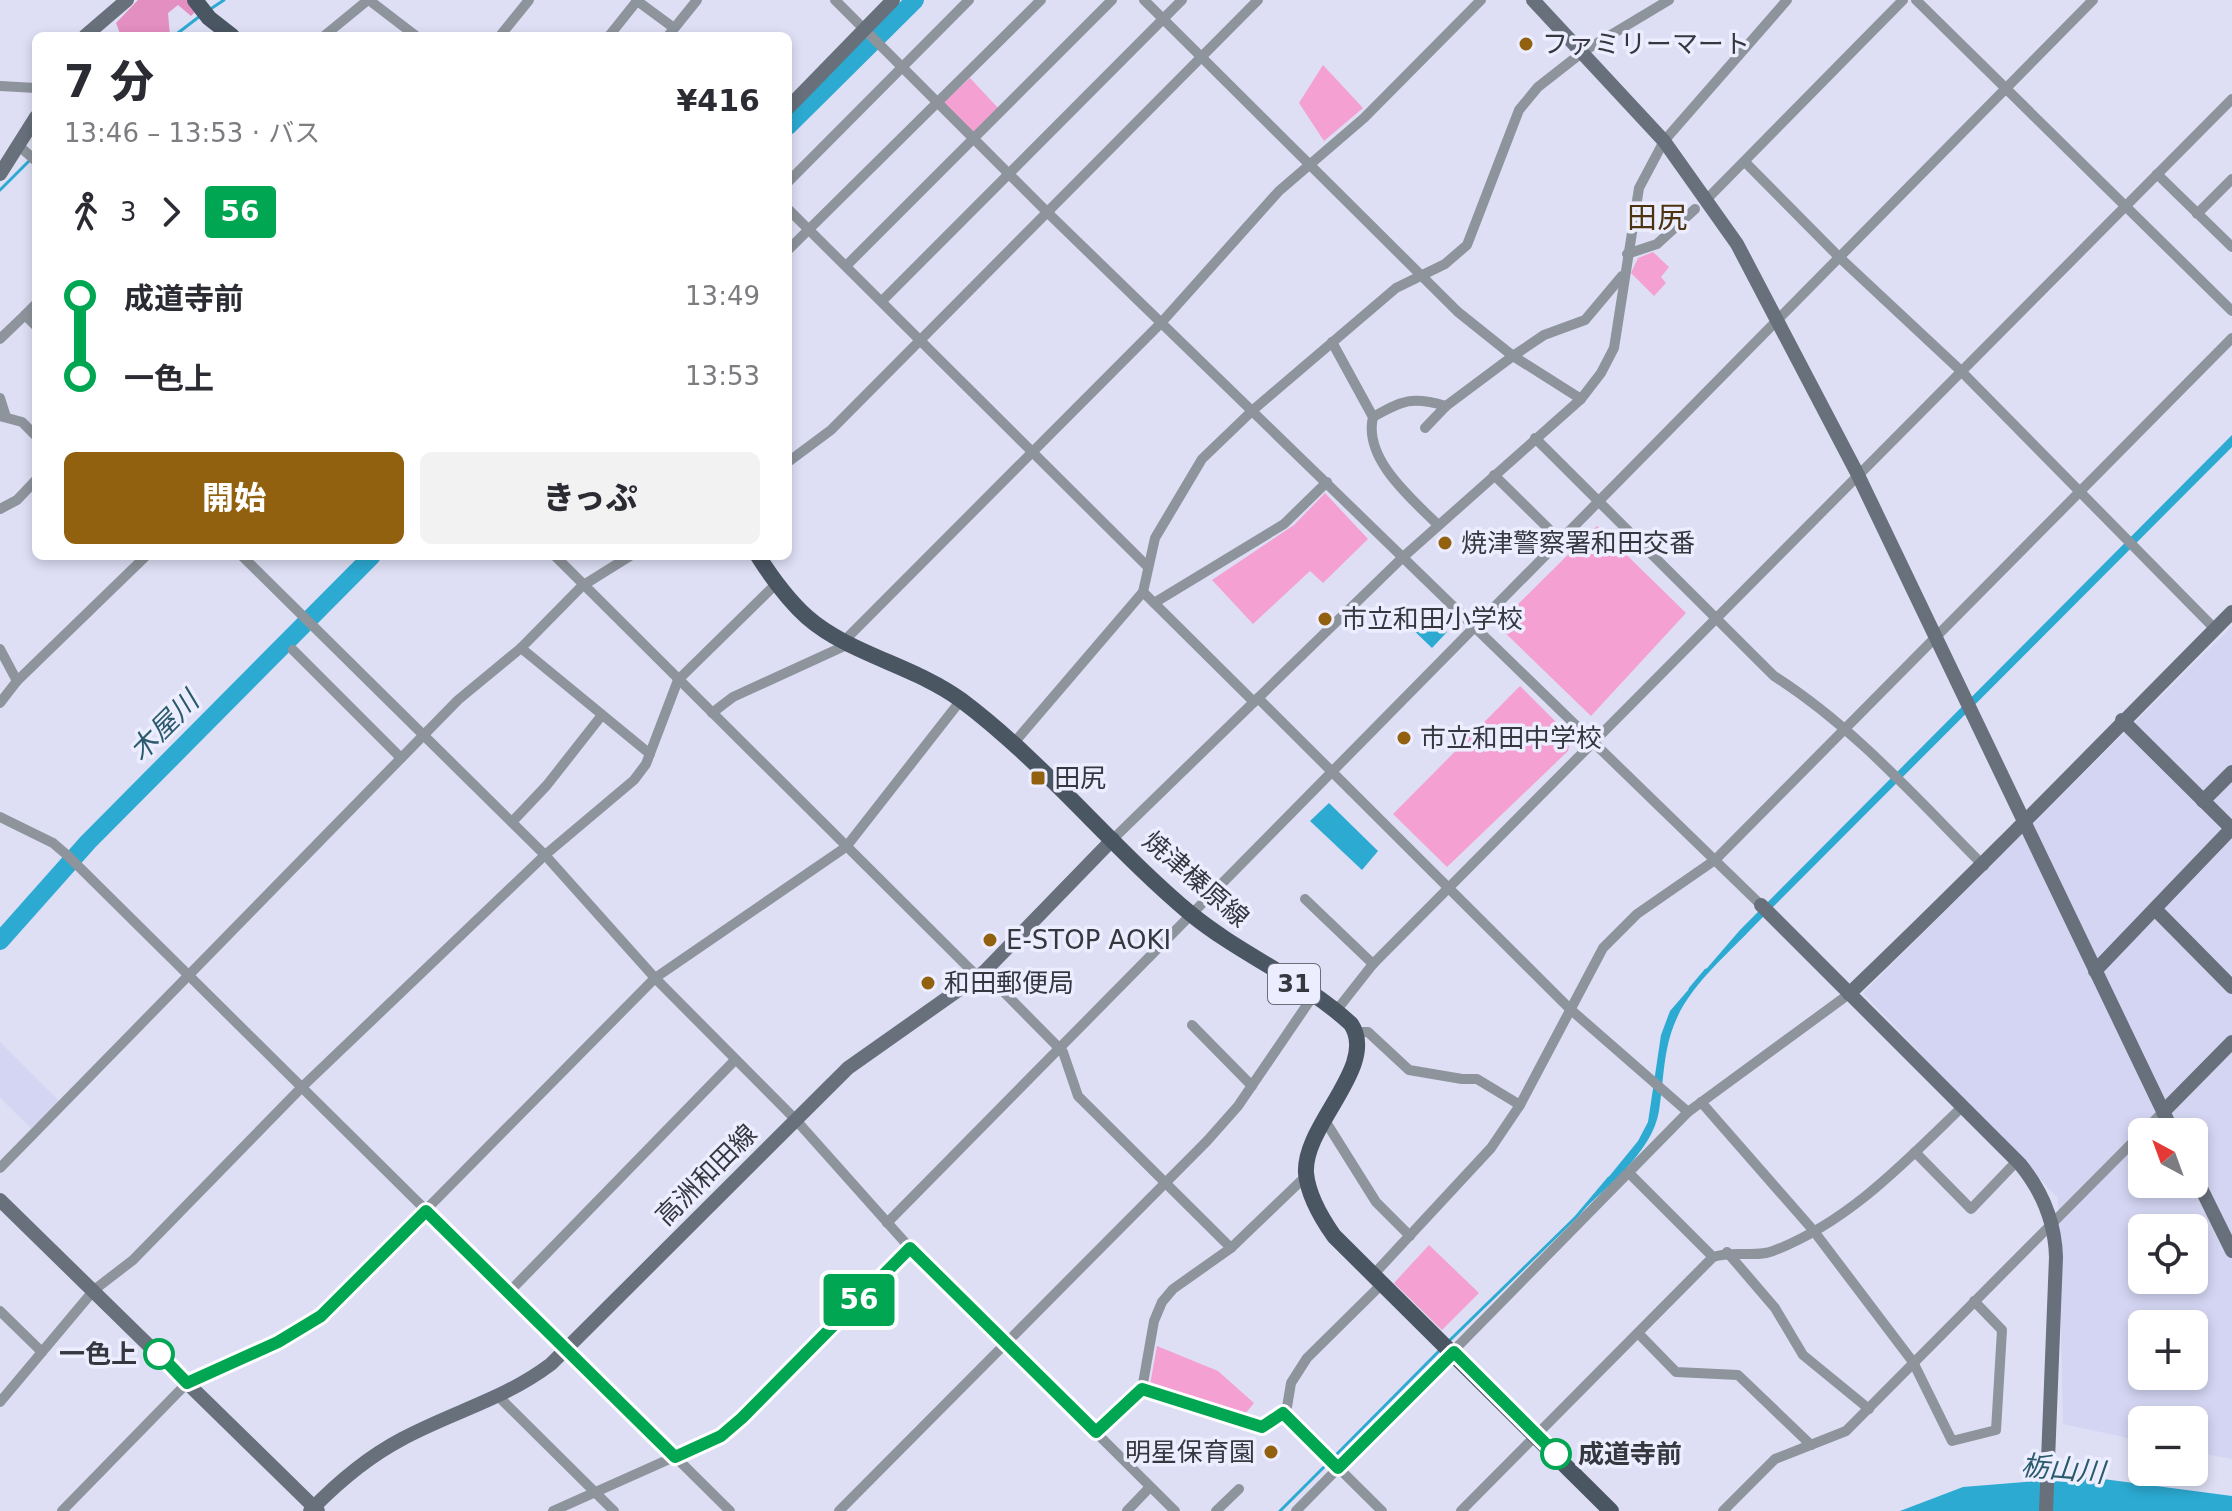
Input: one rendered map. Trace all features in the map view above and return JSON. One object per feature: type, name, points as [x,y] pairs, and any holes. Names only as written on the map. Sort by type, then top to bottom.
[{"type":"main road","points":[[195,0],[209,18],[227,32]]},
{"type":"main road","name":"焼津榛原線","points":[[761,560],[776,584],[809,618],[848,641],[921,675],[961,700],[1013,744],[1190,913],[1336,1011],[1357,1032]]},
{"type":"main road","points":[[1357,1032],[1358,1049],[1350,1073],[1313,1139],[1306,1176],[1323,1221],[1334,1236],[1538,1435],[1611,1511]]},
{"type":"street","points":[[90,32],[127,0]]},
{"type":"street","points":[[329,32],[369,0],[411,32]]},
{"type":"street","points":[[503,32],[529,0]]},
{"type":"street","points":[[612,32],[636,0],[671,32],[697,0]]},
{"type":"street","points":[[835,0],[1048,213],[1594,740],[1963,1106],[2034,1182],[2051,1225],[2056,1257],[2046,1511]]},
{"type":"street","points":[[792,104],[893,0]]},
{"type":"street","points":[[792,178],[969,0]]},
{"type":"street","points":[[792,246],[1041,0]]},
{"type":"street","points":[[847,265],[1112,0]]},
{"type":"street","points":[[1144,0],[1420,277],[1513,356],[1581,399]]},
{"type":"street","points":[[882,301],[1182,0]]},
{"type":"street","points":[[792,459],[831,430],[1258,0]]},
{"type":"street","points":[[712,713],[733,697],[848,641],[1161,323],[1279,191],[1364,118],[1481,0]]},
{"type":"street","points":[[1533,0],[1584,51],[1664,141],[1701,204],[1779,318],[1857,473],[2166,1118]]},
{"type":"street","points":[[1013,744],[1143,592],[1155,538],[1202,459],[1253,410],[1396,288],[1445,264],[1467,245],[1519,110],[1538,87],[1584,51],[1669,0]]},
{"type":"street","points":[[1113,839],[1402,558],[1581,399],[1601,373],[1614,348],[1639,188],[1664,141],[1787,0]]},
{"type":"street","points":[[1627,254],[1657,244],[1701,204],[1903,0]]},
{"type":"street","points":[[1916,0],[2232,311]]},
{"type":"street","points":[[887,1223],[1596,500],[2093,0]]},
{"type":"street","points":[[0,86],[32,88]]},
{"type":"street","points":[[1336,1011],[1373,964],[1857,473],[2232,99]]},
{"type":"street","points":[[0,174],[32,124]]},
{"type":"street","points":[[19,146],[32,157]]},
{"type":"street","points":[[1745,162],[1838,256],[1960,370],[2215,629]]},
{"type":"street","points":[[2157,174],[2232,247]]},
{"type":"street","points":[[2197,214],[2232,179]]},
{"type":"street","points":[[792,213],[1148,567]]},
{"type":"street","points":[[1425,428],[1446,406],[1544,335],[1585,320],[1624,274]]},
{"type":"street","points":[[0,339],[32,308]]},
{"type":"street","points":[[25,315],[32,322]]},
{"type":"street","points":[[1142,1389],[1262,1427],[1283,1413],[1291,1383],[1307,1358],[1379,1278],[1410,1236],[1491,1148],[1520,1105],[1603,948],[1616,932],[1715,860],[2232,338]]},
{"type":"street","points":[[1332,342],[1373,417]]},
{"type":"street","points":[[0,398],[3,416],[22,422],[32,432]]},
{"type":"street","points":[[1438,525],[1391,477],[1369,431],[1373,417],[1396,404],[1418,398],[1446,406]]},
{"type":"street","points":[[1535,438],[1774,676],[1810,699],[1845,729],[1984,866]]},
{"type":"street","points":[[1494,475],[1559,539]]},
{"type":"street","points":[[1154,603],[1284,524],[1327,482]]},
{"type":"street","points":[[0,509],[17,500],[32,484]]},
{"type":"street","points":[[0,703],[17,681],[142,560]]},
{"type":"street","points":[[246,560],[545,855],[655,978],[795,1119],[910,1248],[1175,1511]]},
{"type":"street","points":[[559,560],[846,847],[1059,1048],[1078,1096],[1231,1248]]},
{"type":"street","points":[[0,1168],[458,700],[521,648],[582,586],[624,560]]},
{"type":"street","points":[[0,1402],[94,1290],[133,1260],[301,1088],[545,855],[634,780],[650,754],[678,680],[776,584]]},
{"type":"street","points":[[1143,592],[1570,1009],[1607,1044],[1655,1080],[1688,1112]]},
{"type":"street","points":[[1296,1511],[1688,1112],[1849,994],[2026,825],[2122,720],[2232,612]]},
{"type":"street","points":[[521,648],[650,754]]},
{"type":"street","points":[[0,649],[17,681]]},
{"type":"street","points":[[293,650],[401,758]]},
{"type":"street","points":[[62,1511],[187,1383],[278,1342],[321,1316],[655,978],[846,847],[961,700]]},
{"type":"street","points":[[512,822],[547,785],[602,715]]},
{"type":"street","points":[[2095,971],[2232,829],[2122,720]]},
{"type":"street","points":[[2203,801],[2232,772]]},
{"type":"street","points":[[0,817],[45,838],[79,866],[730,1511]]},
{"type":"street","name":"高洲和田線","points":[[314,1510],[345,1474],[402,1438],[526,1383],[568,1348],[848,1068],[981,974],[1113,839]]},
{"type":"street","points":[[1305,899],[1373,964]]},
{"type":"street","points":[[2156,910],[2232,987]]},
{"type":"street","points":[[839,1511],[1207,1141],[1252,1086],[1313,996]]},
{"type":"street","points":[[1192,1025],[1252,1086]]},
{"type":"street","points":[[1357,1032],[1368,1032],[1409,1070],[1477,1079],[1520,1105]]},
{"type":"street","points":[[2157,1118],[2232,1042]]},
{"type":"street","points":[[510,1291],[735,1060]]},
{"type":"street","points":[[1701,1102],[1813,1230],[1913,1362],[1952,1441],[1996,1430],[2002,1330],[1974,1301]]},
{"type":"street","points":[[1461,1511],[1713,1257],[1727,1252],[1771,1252],[1813,1230],[1874,1192],[1963,1106]]},
{"type":"street","points":[[1324,1119],[1376,1202],[1410,1236]]},
{"type":"street","points":[[1723,1511],[1775,1459],[1846,1431],[2128,1148]]},
{"type":"street","points":[[1915,1152],[1971,1209],[2017,1161]]},
{"type":"street","points":[[1630,1174],[1713,1257]]},
{"type":"street","points":[[1096,1432],[1142,1389],[1154,1321],[1162,1302],[1173,1289],[1231,1248],[1306,1176]]},
{"type":"street","points":[[2206,1198],[2231,1247]]},
{"type":"street","points":[[0,1200],[314,1510]]},
{"type":"street","points":[[553,1511],[721,1436],[910,1248]]},
{"type":"street","points":[[1727,1252],[1775,1308],[1803,1355],[1869,1409]]},
{"type":"street","points":[[0,1311],[42,1352]]},
{"type":"street","points":[[1638,1333],[1676,1372],[1738,1375],[1811,1445]]},
{"type":"street","points":[[499,1397],[614,1511]]},
{"type":"street","points":[[1283,1413],[1382,1511]]},
{"type":"street","points":[[1127,1511],[1150,1487]]},
{"type":"street","points":[[1216,1511],[1239,1489]]},
{"type":"shaded area","points":[[138,0],[188,0],[195,12],[191,16],[178,5],[168,13],[170,32],[119,32],[116,23]]},
{"type":"shaded area","points":[[1323,65],[1363,108],[1324,141],[1299,103]]},
{"type":"shaded area","points":[[970,78],[999,109],[974,134],[943,103]]},
{"type":"shaded area","points":[[1653,252],[1669,267],[1661,277],[1666,283],[1654,296],[1631,273],[1638,258]]},
{"type":"shaded area","points":[[1325,493],[1368,539],[1323,583],[1310,571],[1253,624],[1212,580],[1294,525]]},
{"type":"shaded area","points":[[1597,526],[1686,613],[1591,716],[1497,625]]},
{"type":"shaded area","points":[[2232,626],[2232,1459],[2208,1455],[2208,1406],[2128,1406],[2128,1438],[2063,1424],[2058,1198],[1863,993]]},
{"type":"shaded area","points":[[1520,686],[1571,737],[1568,751],[1447,867],[1393,814]]},
{"type":"shaded area","points":[[0,1042],[59,1101],[31,1128],[0,1098]]},
{"type":"shaded area","points":[[1429,1245],[1479,1293],[1442,1330],[1394,1283]]},
{"type":"shaded area","points":[[1157,1346],[1218,1371],[1254,1403],[1245,1414],[1150,1385]]},
{"type":"water","points":[[2232,435],[2232,447],[1701,981],[1683,1006],[1672,1031],[1655,1126],[1626,1169],[1576,1217],[1638,1141],[1648,1122],[1661,1035],[1670,1011],[1740,930]]},
{"type":"water","points":[[1421,608],[1447,632],[1432,648],[1406,623]]},
{"type":"water","points":[[1329,803],[1378,851],[1362,870],[1310,821]]},
{"type":"water","points":[[2088,1477],[2128,1482],[2128,1486],[2156,1486],[2232,1496],[2232,1511],[1900,1511],[1963,1487]]},
{"type":"waterway","points":[[209,10],[224,0]]},
{"type":"waterway","name":"木屋川","points":[[792,122],[915,0]]},
{"type":"waterway","points":[[179,32],[200,16]]},
{"type":"waterway","points":[[0,190],[31,159]]},
{"type":"waterway","name":"木屋川","points":[[0,941],[88,842],[368,560]]},
{"type":"waterway","points":[[1690,989],[1706,970]]},
{"type":"waterway","points":[[1449,1341],[1576,1217],[1609,1178]]},
{"type":"waterway","points":[[1334,1457],[1441,1349]]},
{"type":"waterway","points":[[1280,1511],[1328,1463]]},
{"type":"bus line","name":"56","points":[[159,1354],[187,1383],[193,1377],[278,1342],[321,1316],[426,1211],[675,1457],[721,1436],[742,1418],[910,1248],[1096,1432],[1142,1389],[1262,1427],[1283,1413],[1338,1468],[1454,1352],[1556,1454]]},
{"type":"place","name":"ファミリーマート","points":[[1526,44]]},
{"type":"place","name":"焼津警察署和田交番","points":[[1445,543]]},
{"type":"place","name":"市立和田小学校","points":[[1325,619]]},
{"type":"place","name":"市立和田中学校","points":[[1404,738]]},
{"type":"place","name":"田尻","points":[[1038,778]]},
{"type":"place","name":"E-STOP AOKI","points":[[990,940]]},
{"type":"place","name":"和田郵便局","points":[[928,983]]},
{"type":"place","name":"一色上","points":[[159,1354]]},
{"type":"place","name":"明星保育園","points":[[1271,1452]]},
{"type":"place","name":"成道寺前","points":[[1556,1454]]},
{"type":"district","name":"田尻","points":[[1657,217]]},
{"type":"water label","name":"栃山川","points":[[2063,1469]]}]
